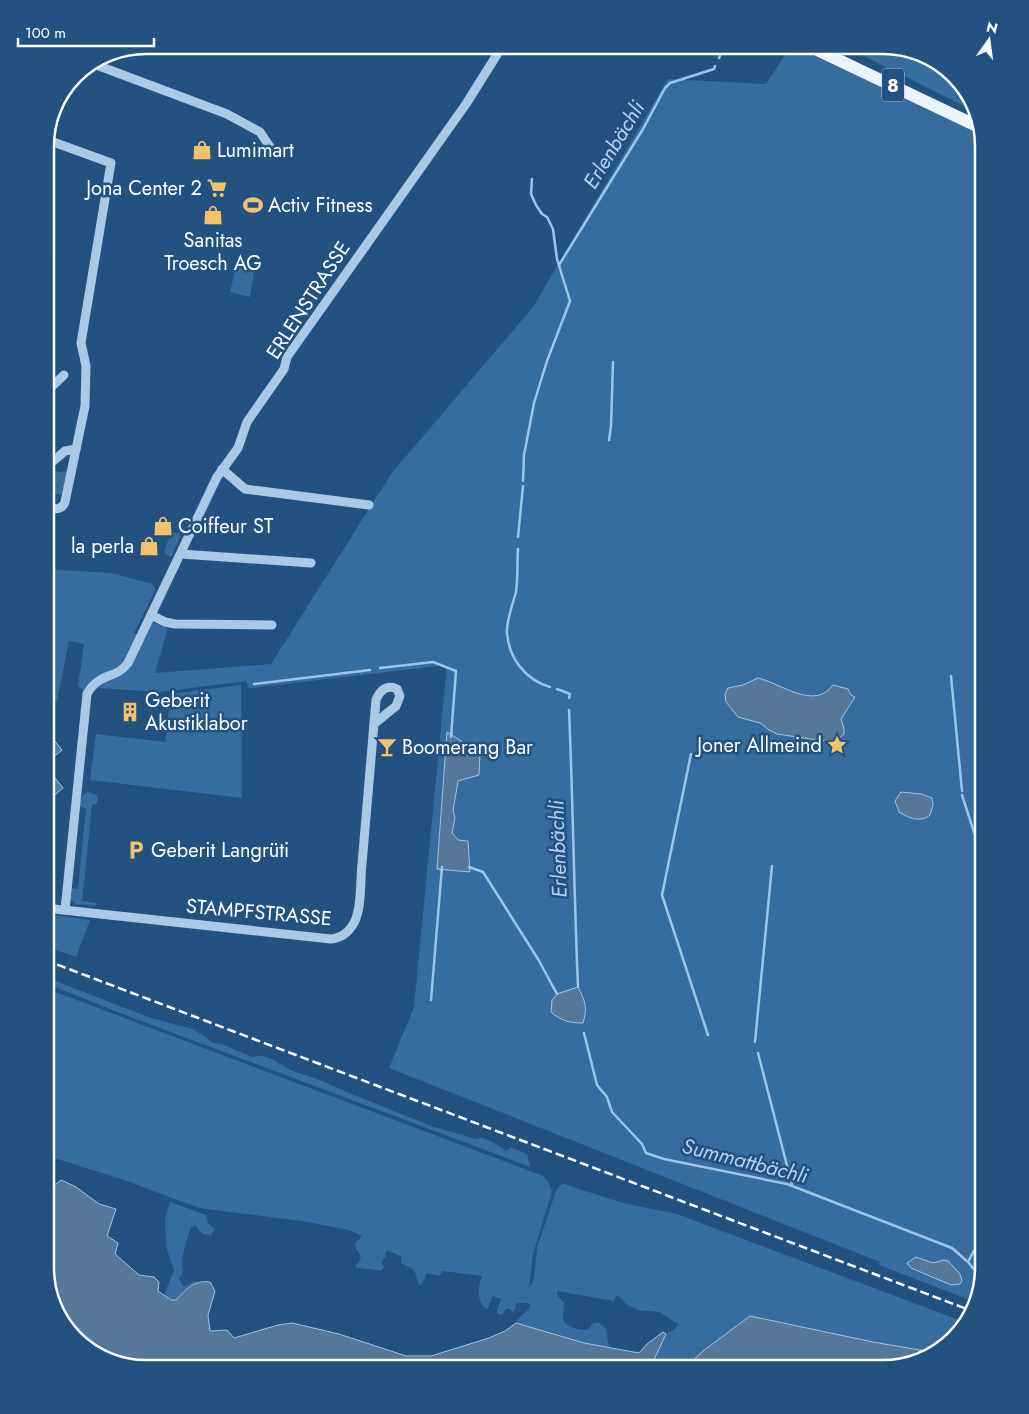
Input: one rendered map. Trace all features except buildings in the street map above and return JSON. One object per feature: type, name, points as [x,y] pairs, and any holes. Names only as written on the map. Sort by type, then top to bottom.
[{"type":"main road","name":"8","points":[[825,54],[972,124]]},
{"type":"street","name":"ERLENSTRASSE","points":[[65,910],[87,694],[98,679],[119,672],[126,666],[222,469],[238,448],[247,422],[284,369],[287,357],[466,104],[497,54]]},
{"type":"street","points":[[100,66],[227,114],[260,132],[274,153]]},
{"type":"street","points":[[54,142],[111,164],[81,343],[86,366],[85,406],[64,506],[54,509]]},
{"type":"street","points":[[54,385],[64,375]]},
{"type":"street","points":[[54,460],[65,451],[76,449]]},
{"type":"street","points":[[222,469],[245,489],[369,505]]},
{"type":"street","points":[[181,554],[311,563]]},
{"type":"street","points":[[151,614],[165,622],[175,624],[272,625]]},
{"type":"street","name":"STAMPFSTRASSE","points":[[54,909],[331,939],[345,934],[356,919],[374,724]]},
{"type":"shaded area","points":[[785,54],[826,54],[972,124],[975,146],[975,1268],[969,1300],[879,1265],[880,1262],[389,1068],[414,1007],[447,665],[249,688],[246,681],[160,692],[98,688],[87,694],[78,686],[84,644],[69,641],[57,701],[54,702],[54,570],[111,573],[152,584],[155,588],[153,595],[134,633],[145,637],[152,622],[168,628],[155,673],[271,664],[391,474],[533,307],[668,79],[766,84]],"holes":[[[448,732],[458,780],[453,811],[455,818],[452,833],[458,841],[437,869]]]},
{"type":"shaded area","points":[[860,54],[889,54],[924,63],[948,81],[966,107]]},
{"type":"shaded area","points":[[237,262],[255,266],[250,297],[230,292]]},
{"type":"shaded area","points":[[54,470],[58,472],[69,471],[65,489],[62,489],[61,495],[54,493]]},
{"type":"shaded area","points":[[171,532],[181,534],[172,556],[169,556],[164,552]]},
{"type":"shaded area","points":[[758,678],[807,696],[817,696],[826,692],[833,685],[848,689],[851,695],[855,697],[841,719],[844,734],[836,741],[831,742],[777,734],[760,723],[738,717],[726,702],[725,694],[728,688],[743,685]]},
{"type":"shaded area","points":[[241,685],[242,798],[90,780],[96,734],[165,742],[171,694]]},
{"type":"shaded area","points":[[447,732],[480,753],[479,775],[458,781],[453,811],[455,818],[452,833],[458,840],[468,841],[470,872],[437,869]]},
{"type":"shaded area","points":[[54,740],[62,750],[54,757]]},
{"type":"shaded area","points":[[54,777],[63,788],[54,796]]},
{"type":"shaded area","points":[[90,792],[97,796],[98,801],[92,805],[82,901],[96,903],[96,906],[75,904],[71,899],[71,888],[78,889],[86,808],[80,807],[81,801],[83,795]]},
{"type":"shaded area","points":[[901,792],[921,794],[932,798],[933,805],[930,815],[919,819],[910,818],[899,812],[895,801]]},
{"type":"shaded area","points":[[54,915],[90,920],[76,957],[54,949]]},
{"type":"shaded area","points":[[54,980],[151,1018],[193,1029],[214,1043],[224,1045],[252,1057],[264,1056],[290,1070],[322,1081],[431,1126],[476,1139],[482,1138],[507,1151],[511,1147],[527,1154],[530,1166],[528,1166],[54,987]]},
{"type":"shaded area","points":[[578,987],[585,1004],[583,1023],[574,1023],[558,1018],[551,1012],[552,1000],[557,994]]},
{"type":"shaded area","points":[[54,991],[543,1176],[548,1181],[552,1191],[533,1254],[529,1288],[534,1279],[537,1248],[556,1191],[560,1185],[564,1184],[623,1203],[677,1214],[959,1320],[939,1341],[923,1351],[873,1342],[733,1360],[654,1360],[666,1334],[675,1329],[678,1324],[660,1312],[638,1310],[626,1304],[620,1297],[616,1296],[614,1301],[557,1291],[557,1295],[564,1303],[564,1319],[567,1325],[576,1329],[586,1330],[592,1324],[598,1322],[606,1329],[609,1348],[584,1343],[516,1323],[530,1307],[529,1303],[516,1304],[515,1310],[512,1312],[510,1309],[506,1309],[502,1315],[498,1314],[497,1311],[501,1299],[493,1296],[486,1309],[479,1298],[482,1276],[443,1271],[439,1276],[427,1273],[421,1286],[413,1270],[401,1263],[401,1256],[387,1250],[385,1253],[386,1258],[384,1258],[382,1263],[384,1267],[382,1270],[357,1268],[355,1266],[361,1256],[355,1244],[362,1236],[349,1230],[302,1221],[199,1208],[124,1180],[54,1158]]},
{"type":"shaded area","points":[[61,1180],[76,1187],[99,1204],[116,1209],[107,1236],[118,1243],[115,1254],[139,1275],[154,1277],[159,1282],[158,1291],[171,1300],[176,1300],[187,1289],[199,1282],[210,1282],[215,1291],[208,1315],[210,1331],[227,1330],[234,1338],[278,1325],[292,1323],[339,1334],[406,1356],[431,1356],[489,1338],[505,1331],[516,1323],[584,1343],[639,1353],[647,1344],[663,1332],[666,1334],[654,1360],[140,1360],[128,1358],[111,1353],[90,1341],[73,1324],[61,1303],[57,1292],[54,1268],[54,1184]]},
{"type":"shaded area","points":[[170,1202],[206,1215],[208,1223],[215,1229],[211,1235],[203,1234],[195,1225],[191,1228],[183,1257],[183,1269],[179,1278],[183,1287],[194,1281],[198,1282],[188,1287],[176,1300],[171,1300],[164,1295],[174,1270],[166,1247],[165,1220]]},
{"type":"shaded area","points":[[916,1257],[933,1263],[944,1260],[948,1261],[960,1274],[962,1281],[960,1284],[951,1285],[911,1268],[907,1263]]},
{"type":"shaded area","points":[[750,1316],[923,1351],[907,1357],[883,1360],[694,1360]]},
{"type":"waterway","name":"Erlenbächli","points":[[719,58],[721,54]]},
{"type":"waterway","name":"Erlenbächli","points":[[559,265],[643,129],[665,88],[670,83],[714,69],[715,66]]},
{"type":"waterway","name":"Erlenbächli","points":[[523,481],[524,455],[534,403],[547,361],[570,301],[557,259],[553,229],[547,217],[542,214],[536,205],[531,194],[532,179]]},
{"type":"waterway","points":[[609,440],[613,362]]},
{"type":"waterway","name":"Erlenbächli","points":[[518,537],[523,486]]},
{"type":"waterway","name":"Erlenbächli","points":[[518,549],[516,592],[507,629],[508,642],[515,660],[526,674],[541,684],[550,687]]},
{"type":"waterway","points":[[380,668],[433,662],[456,671],[451,737]]},
{"type":"waterway","points":[[254,684],[370,670]]},
{"type":"waterway","points":[[951,676],[962,791]]},
{"type":"waterway","name":"Erlenbächli","points":[[557,689],[570,694],[569,698]]},
{"type":"waterway","name":"Erlenbächli","points":[[569,710],[578,987]]},
{"type":"waterway","points":[[691,754],[662,895],[708,1035]]},
{"type":"waterway","points":[[962,795],[975,835]]},
{"type":"waterway","points":[[755,1042],[772,866]]},
{"type":"waterway","points":[[431,1000],[442,867]]},
{"type":"waterway","points":[[469,867],[483,872],[538,959],[557,994]]},
{"type":"waterway","name":"Summattbächli","points":[[584,1033],[597,1085],[607,1097],[612,1112],[642,1144],[646,1153],[664,1159],[787,1184],[952,1248],[975,1270]]},
{"type":"waterway","points":[[758,1053],[792,1185]]},
{"type":"waterway","points":[[968,1262],[975,1248]]},
{"type":"railway","points":[[54,963],[965,1309]]},
{"type":"place","name":"Lumimart","points":[[202,150]]},
{"type":"place","name":"Jona Center 2","points":[[217,188]]},
{"type":"place","name":"Activ Fitness","points":[[253,205]]},
{"type":"place","name":"Sanitas Troesch AG","points":[[213,215]]},
{"type":"place","name":"Coiffeur ST","points":[[163,526]]},
{"type":"place","name":"la perla","points":[[149,546]]},
{"type":"place","name":"Geberit Akustiklabor","points":[[130,712]]},
{"type":"place","name":"Joner Allmeind","points":[[837,745]]},
{"type":"place","name":"Boomerang Bar","points":[[387,747]]},
{"type":"place","name":"Geberit Langrüti","points":[[136,850]]}]
